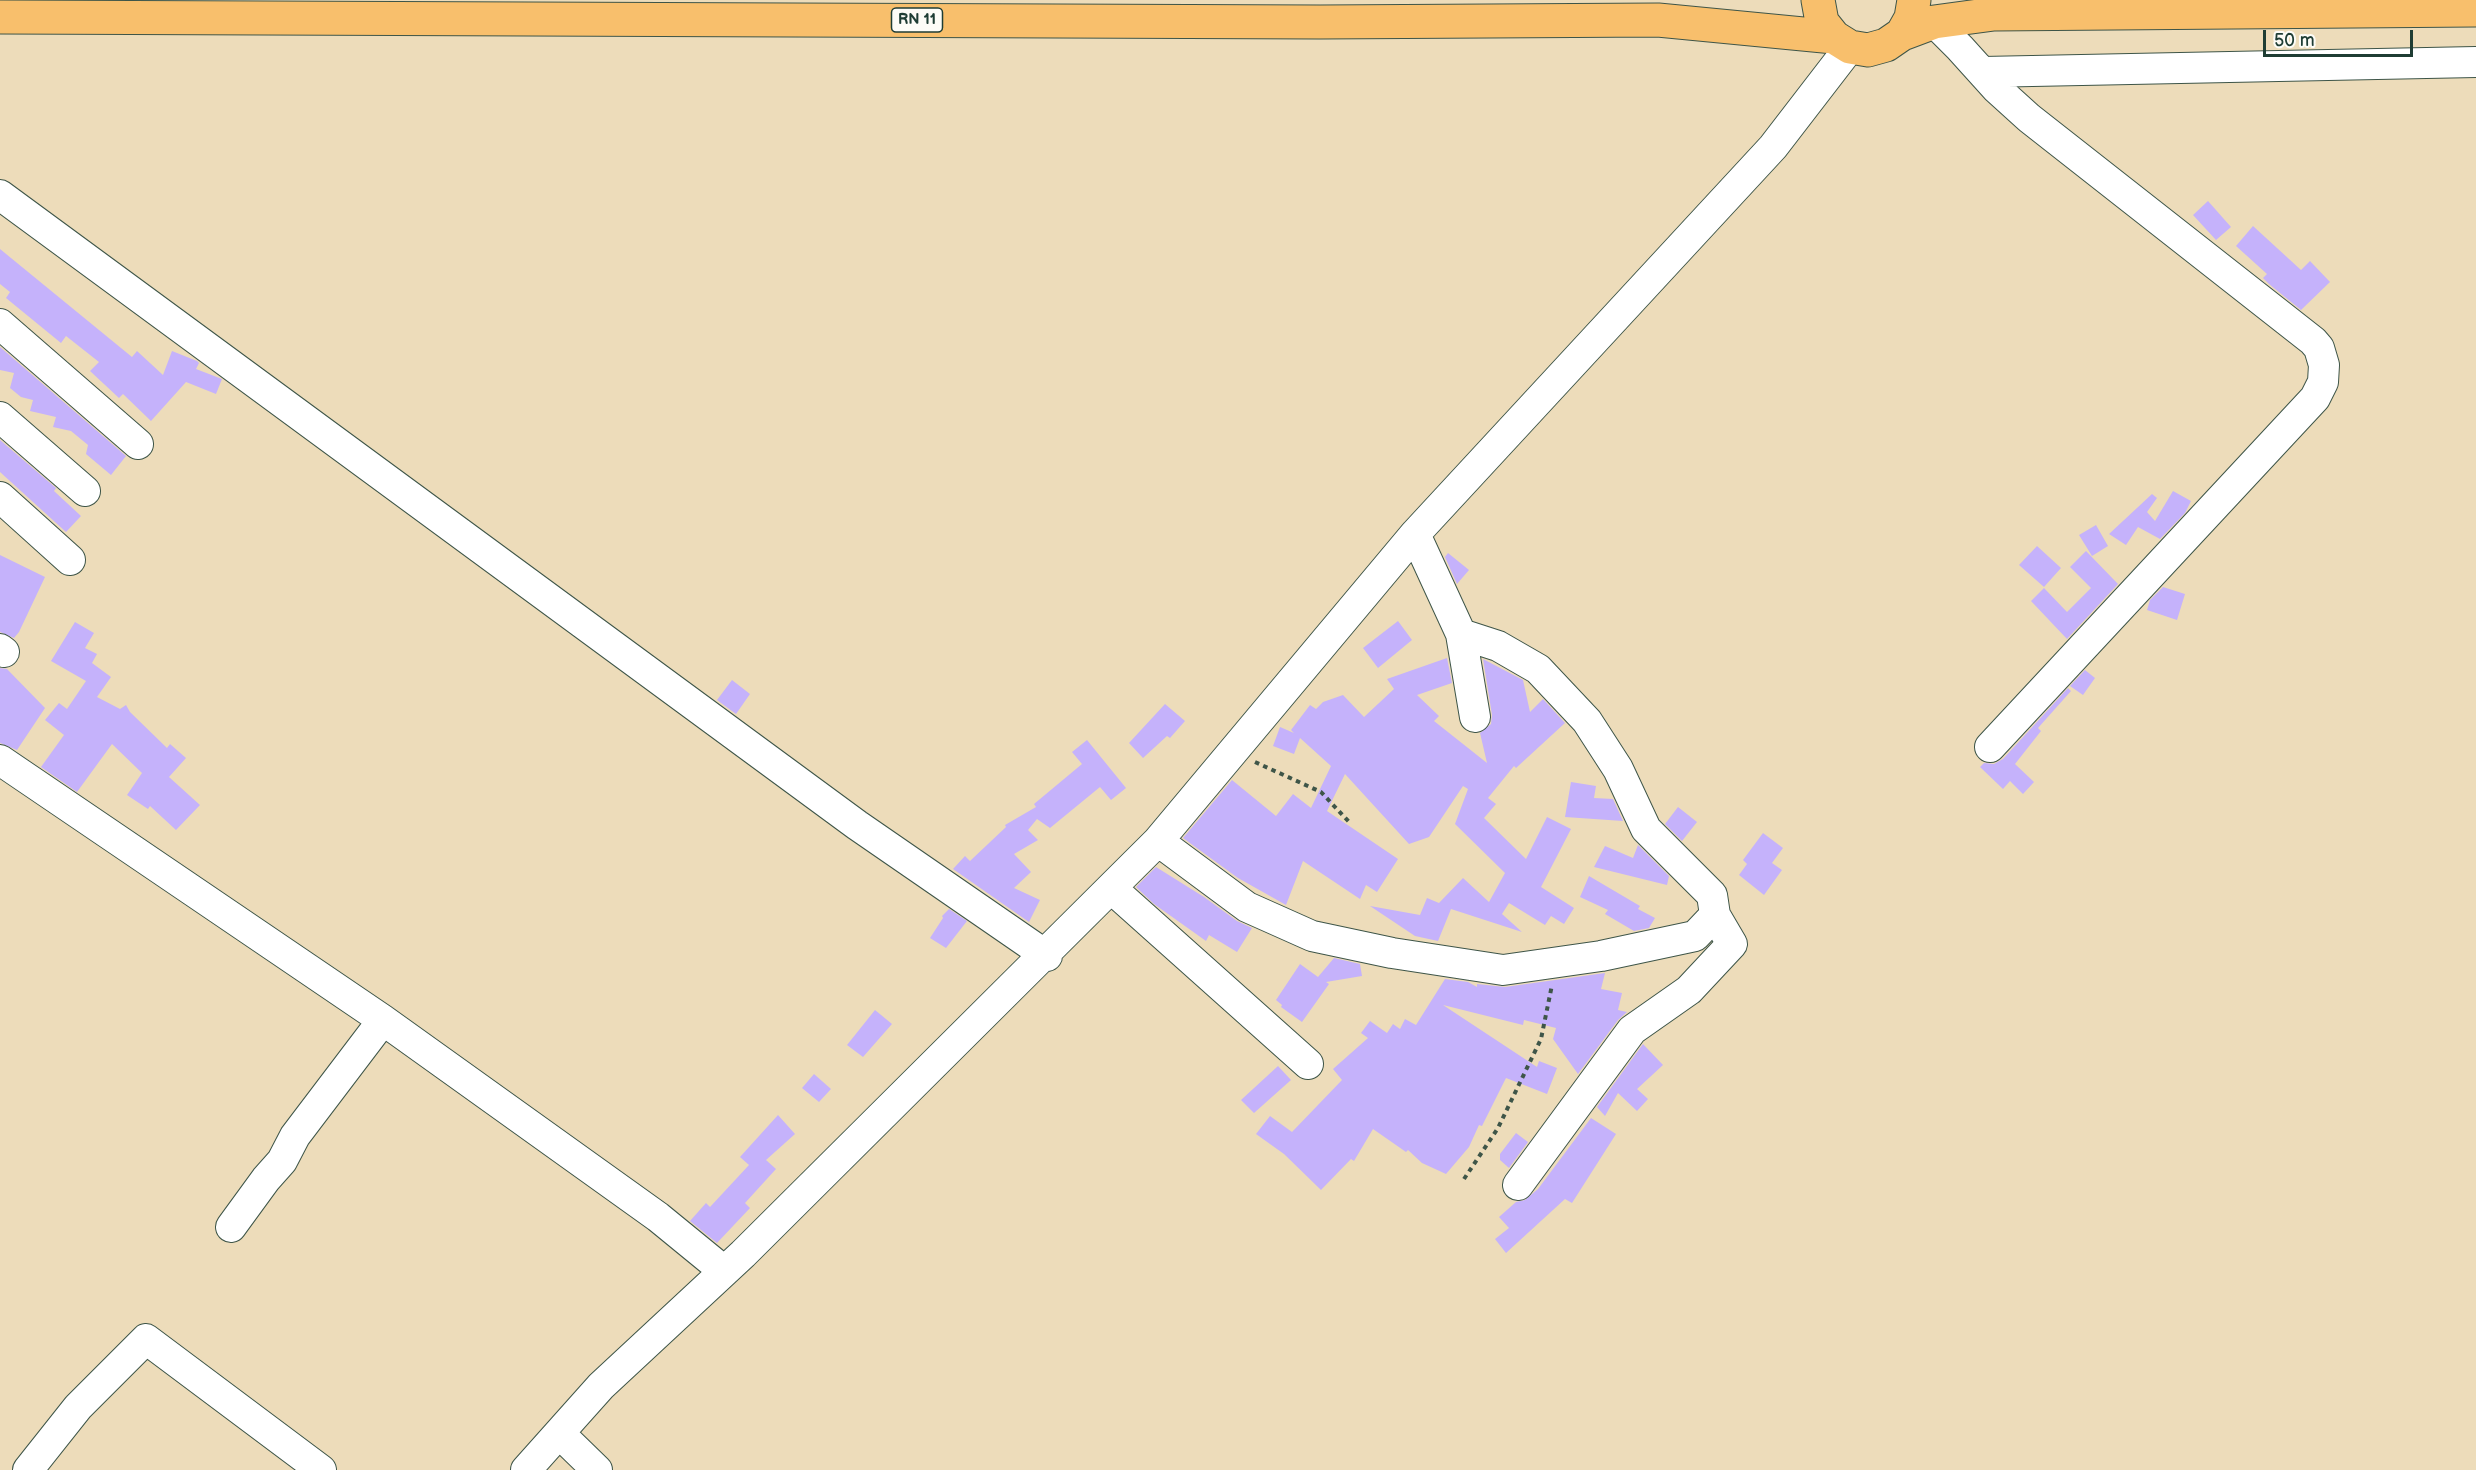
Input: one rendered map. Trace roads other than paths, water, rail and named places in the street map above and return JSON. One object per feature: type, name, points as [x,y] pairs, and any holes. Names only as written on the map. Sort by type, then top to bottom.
[{"type":"highway","points":[[1818,0],[1822,22],[1842,42],[1868,50],[1886,45],[1902,34],[1924,11],[1994,14],[2476,10]]},
{"type":"highway","name":"RN 11","points":[[0,17],[1308,22],[1658,20],[1842,42]]},
{"type":"street","points":[[1924,11],[2029,118],[2313,341],[2322,356],[2324,374],[2320,390],[2315,398],[1990,747]]},
{"type":"street","points":[[526,1470],[601,1386],[724,1271],[1158,841],[1415,534],[1773,147],[1842,42]]},
{"type":"street","points":[[1983,72],[2476,62]]},
{"type":"street","points":[[0,195],[857,825],[1046,954]]},
{"type":"street","points":[[0,324],[138,444]]},
{"type":"street","points":[[0,417],[85,491]]},
{"type":"street","points":[[0,497],[70,560]]},
{"type":"street","points":[[1415,534],[1461,634],[1475,717]]},
{"type":"street","points":[[1461,634],[1498,646],[1538,669],[1587,721],[1618,769],[1646,829],[1712,895],[1715,915],[1732,944],[1689,990],[1632,1030],[1518,1185]]},
{"type":"street","points":[[0,760],[383,1020],[658,1216],[724,1271]]},
{"type":"street","points":[[1158,841],[1247,907],[1312,936],[1392,953],[1503,970],[1601,956],[1695,936],[1715,915]]},
{"type":"street","points":[[1111,888],[1308,1064]]},
{"type":"street","points":[[231,1227],[282,1161],[296,1136],[383,1020]]},
{"type":"street","points":[[28,1470],[78,1407],[146,1340],[321,1470]]},
{"type":"street","points":[[559,1433],[597,1470]]}]
